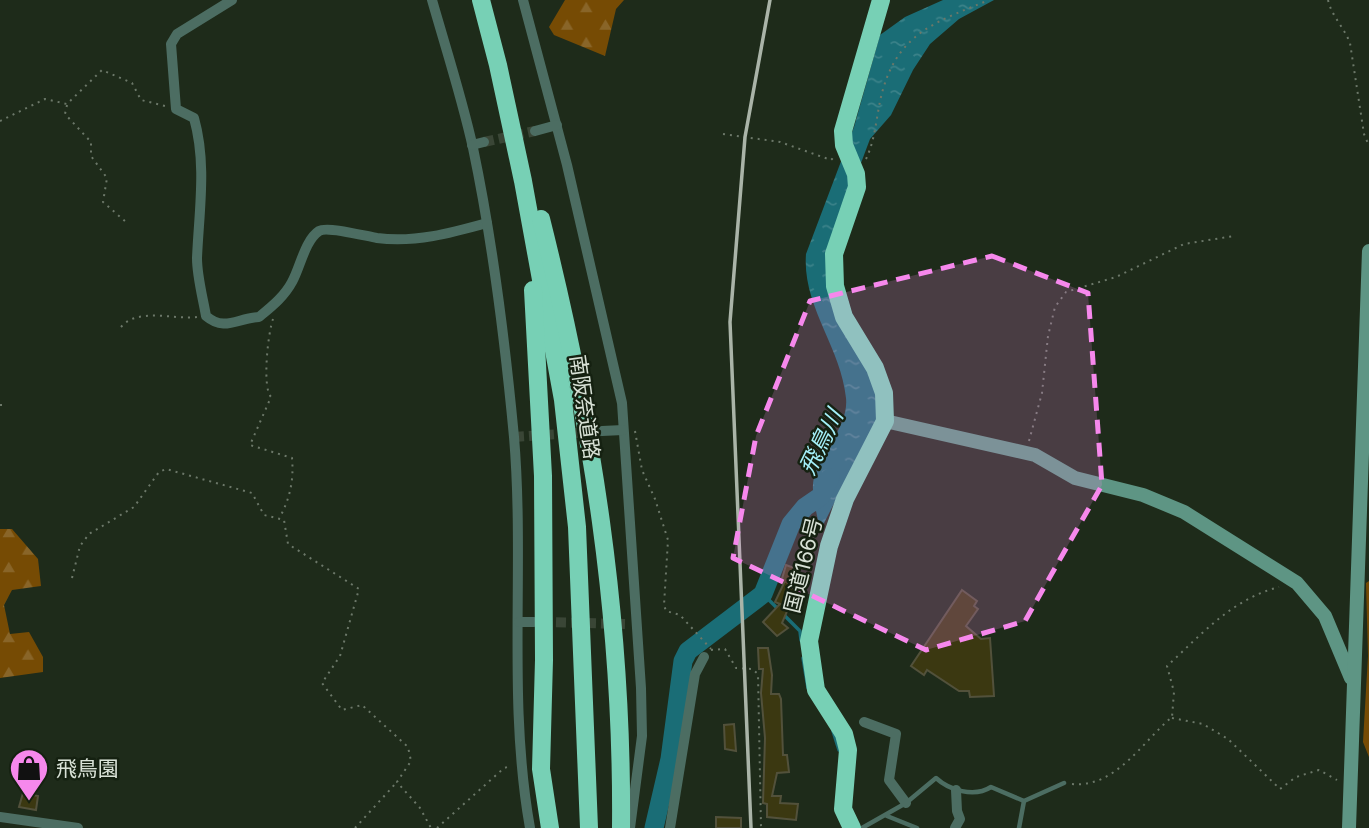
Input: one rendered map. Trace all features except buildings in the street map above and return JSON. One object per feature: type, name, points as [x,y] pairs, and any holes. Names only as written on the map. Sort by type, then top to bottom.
[{"type":"highway","name":"南阪奈道路","points":[[481,0],[527,181],[563,400],[577,527],[589,828]]},
{"type":"highway","name":"南阪奈道路","points":[[488,0],[527,181],[569,398],[581,527],[596,828]]},
{"type":"highway","points":[[881,0],[843,131],[857,187],[834,254],[835,286],[844,317],[875,368],[884,393],[885,421]]},
{"type":"highway","points":[[527,181],[543,476],[544,660],[541,769],[550,828]]},
{"type":"highway","points":[[527,181],[585,412],[605,534],[618,667],[621,828]]},
{"type":"highway","name":"国道166号","points":[[852,828],[843,809],[846,742],[816,690],[809,641],[826,558],[837,522],[845,499],[885,421]]},
{"type":"street","points":[[232,0],[177,34],[171,44],[176,109],[194,118],[197,129],[203,196],[197,261],[206,316],[216,324],[228,326],[243,318],[259,317],[265,313],[291,285],[314,236],[321,229],[395,240],[442,235],[487,223]]},
{"type":"street","points":[[432,0],[472,145],[487,223],[514,437],[522,763],[530,828]]},
{"type":"street","points":[[523,0],[557,125],[622,404],[638,624],[642,736],[630,828]]},
{"type":"street","points":[[535,131],[557,125]]},
{"type":"street","points":[[472,145],[484,142]]},
{"type":"street","points":[[1349,828],[1369,251]]},
{"type":"street","points":[[885,421],[1035,454],[1075,478],[1162,501],[1297,583],[1325,616],[1354,683]]},
{"type":"street","points":[[602,431],[623,430]]},
{"type":"street","points":[[519,622],[534,622]]},
{"type":"street","points":[[625,624],[638,624]]},
{"type":"street","points":[[670,828],[695,674],[707,652]]},
{"type":"street","points":[[864,722],[896,734],[889,780],[906,803]]},
{"type":"street","points":[[955,828],[960,819],[956,790]]},
{"type":"street","points":[[0,817],[78,828]]},
{"type":"lane","points":[[862,828],[906,803],[936,778],[948,789],[984,792],[990,787],[1024,800],[1064,783]]},
{"type":"lane","points":[[1019,828],[1024,800]]},
{"type":"lane","points":[[887,815],[917,828]]},
{"type":"path","points":[[856,177],[874,142],[884,85],[911,39],[930,24],[989,0]]},
{"type":"path","points":[[1328,0],[1335,20],[1346,33],[1350,43],[1364,134],[1369,146]]},
{"type":"path","points":[[126,222],[103,202],[107,178],[92,156],[89,138],[65,114],[67,104],[102,70],[132,83],[141,100],[176,109]]},
{"type":"path","points":[[0,121],[45,99],[67,104]]},
{"type":"path","points":[[723,134],[780,142],[831,160],[844,143]]},
{"type":"path","points":[[1026,452],[1042,393],[1048,336],[1055,307],[1066,292],[1116,278],[1184,244],[1234,236]]},
{"type":"path","points":[[265,313],[273,319],[268,331],[265,387],[271,397],[250,445],[292,458],[293,474],[289,498],[280,518]]},
{"type":"path","points":[[121,327],[127,320],[156,315],[175,319],[206,316]]},
{"type":"path","points":[[623,430],[635,431],[642,470],[668,540],[664,605],[666,611],[675,613],[707,652],[713,648],[725,649],[736,668],[752,669],[758,674],[761,828]]},
{"type":"path","points":[[72,578],[80,546],[89,534],[134,507],[159,472],[166,468],[252,493],[264,515],[280,518],[287,527],[288,544],[359,589],[340,656],[322,682],[334,703],[342,710],[362,705],[408,747],[411,761],[397,782],[355,828]]},
{"type":"path","points":[[1064,783],[1084,785],[1108,777],[1172,718],[1174,692],[1167,666],[1234,607],[1263,592],[1297,583]]},
{"type":"path","points":[[1172,718],[1203,724],[1228,739],[1280,789],[1296,777],[1319,770],[1334,780]]},
{"type":"path","points":[[437,828],[504,768],[522,763]]},
{"type":"path","points":[[397,782],[420,808],[431,828]]},
{"type":"highlighted area","points":[[992,256],[1088,293],[1102,485],[1025,621],[926,650],[733,558],[756,436],[810,301]]},
{"type":"green space","points":[[565,0],[624,0],[616,9],[605,56],[554,35],[549,27]]},
{"type":"green space","points":[[0,529],[12,529],[38,559],[41,586],[12,590],[4,605],[10,634],[29,632],[43,657],[43,672],[0,678]]},
{"type":"green space","points":[[1369,581],[1369,757],[1363,742],[1368,656],[1366,583]]},
{"type":"water","points":[[943,0],[994,0],[959,19],[930,44],[913,70],[891,115],[870,139],[831,243],[878,402],[877,419],[820,531],[814,497],[814,478],[843,419],[846,398],[837,361],[810,291],[806,254],[854,127],[880,35],[905,17]]},
{"type":"waterway","name":"飛鳥川","points":[[654,828],[670,759],[683,661],[688,651],[763,594],[791,524],[805,507],[821,496],[830,478]]},
{"type":"waterway","points":[[763,594],[800,631],[801,640]]},
{"type":"waterway","points":[[803,658],[808,688]]},
{"type":"waterway","points":[[833,731],[839,750]]},
{"type":"tunnel","points":[[484,142],[535,131]]},
{"type":"tunnel","points":[[514,437],[590,432]]},
{"type":"tunnel","points":[[541,622],[625,624]]},
{"type":"railway","points":[[751,828],[730,322],[745,137],[770,0]]},
{"type":"place","name":"飛鳥園","points":[[29,802]]}]
